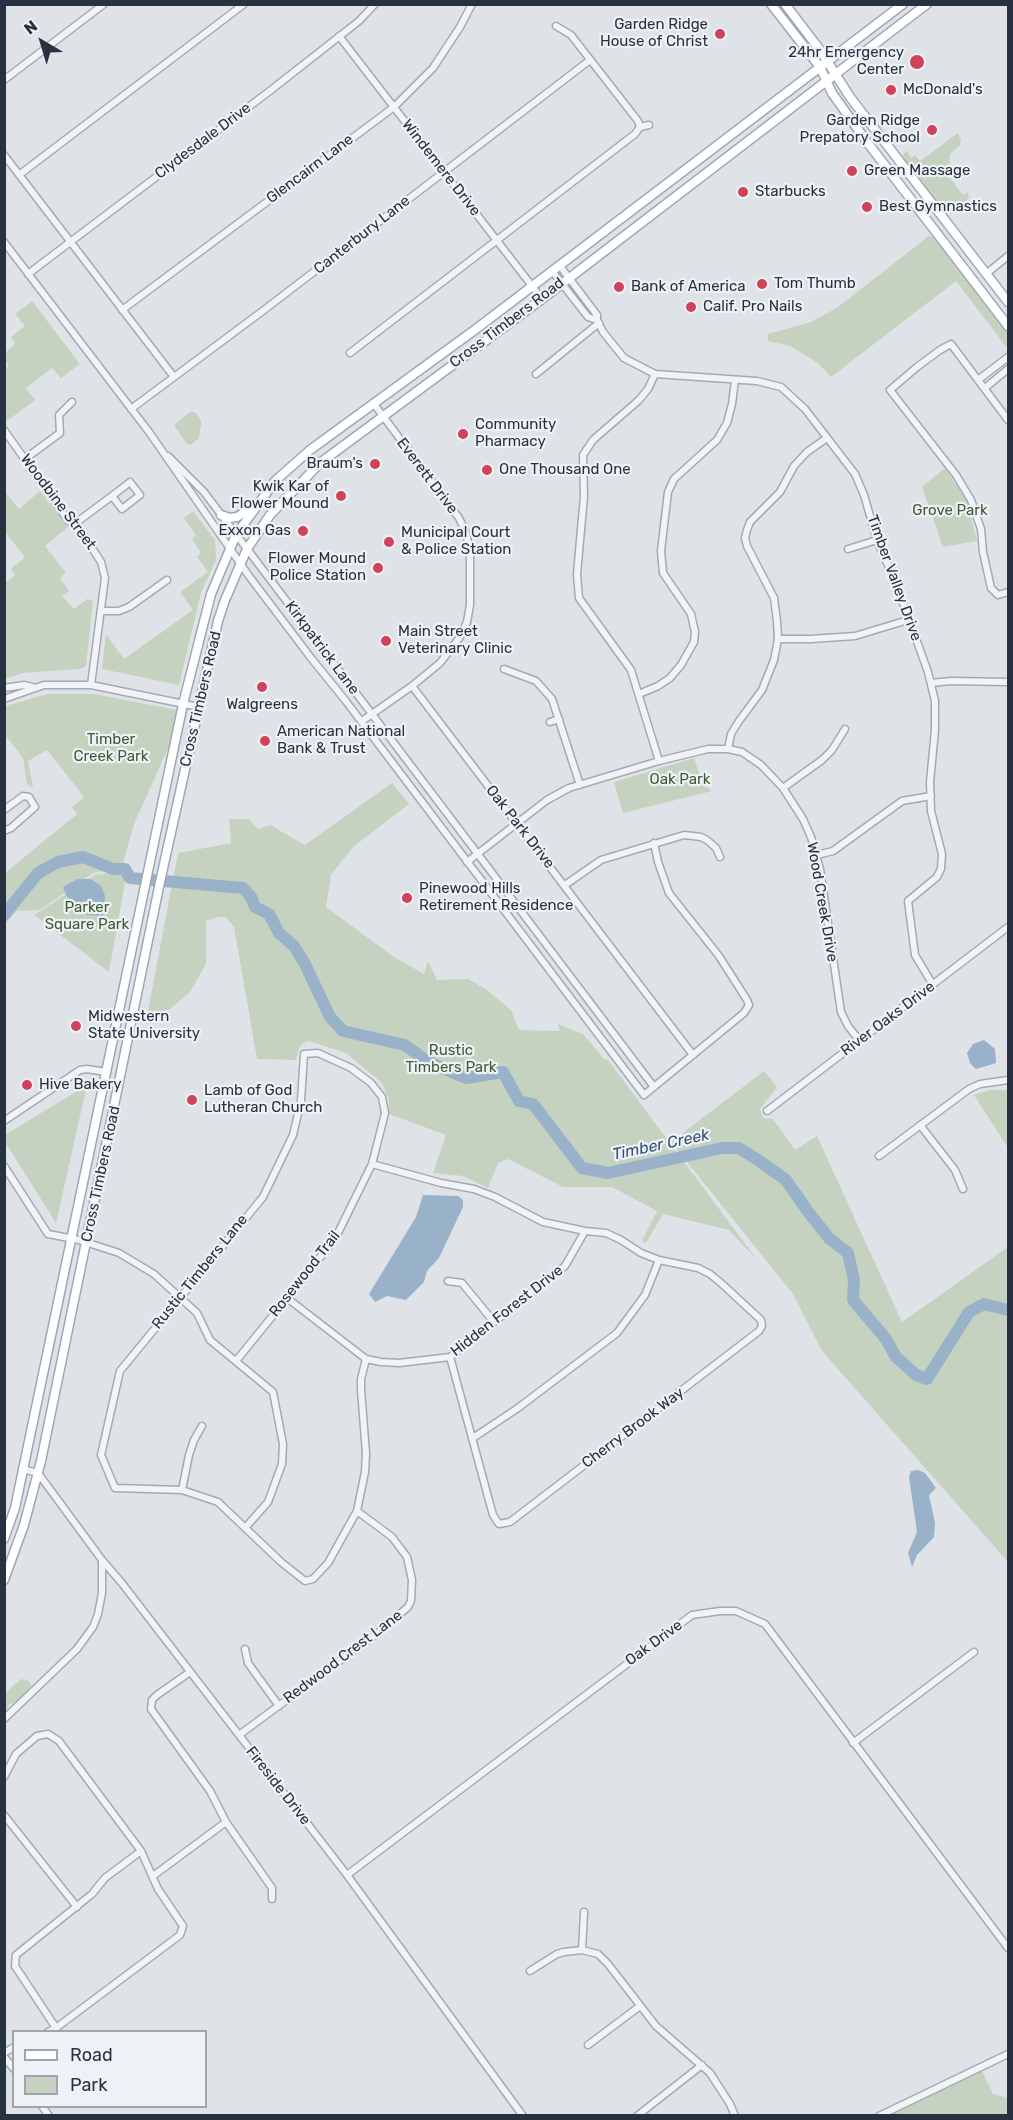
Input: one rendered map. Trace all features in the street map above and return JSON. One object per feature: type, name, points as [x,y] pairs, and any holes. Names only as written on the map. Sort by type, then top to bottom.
[{"type":"main road","points":[[771,4],[820,67],[825,82],[855,126],[1008,326]]},
{"type":"main road","points":[[785,4],[828,61],[850,98],[1008,302]]},
{"type":"main road","name":"Cross Timbers Road","points":[[4,1539],[15,1508],[183,704],[211,594],[236,535],[258,502],[288,469],[903,4]]},
{"type":"main road","name":"Cross Timbers Road","points":[[4,1580],[24,1525],[38,1473],[166,856],[218,621],[247,549],[270,515],[320,463],[542,299],[927,4]]},
{"type":"main road","points":[[721,141],[730,153]]},
{"type":"main road","points":[[654,192],[664,204]]},
{"type":"main road","points":[[934,229],[946,221]]},
{"type":"main road","points":[[446,351],[454,362]]},
{"type":"main road","points":[[332,434],[342,446]]},
{"type":"main road","points":[[221,515],[230,518],[237,517],[258,502]]},
{"type":"main road","points":[[106,1072],[122,1076]]},
{"type":"street","points":[[4,80],[104,4]]},
{"type":"street","points":[[19,175],[235,7],[244,4]]},
{"type":"street","name":"Glencairn Lane","points":[[122,310],[394,107],[434,68],[472,4]]},
{"type":"street","name":"Clydesdale Drive","points":[[28,274],[359,21],[374,5]]},
{"type":"street","points":[[556,26],[570,35],[638,121],[640,127]]},
{"type":"street","name":"Windemere Drive","points":[[339,36],[542,299]]},
{"type":"street","name":"Canterbury Lane","points":[[131,409],[590,60]]},
{"type":"street","points":[[350,353],[635,134],[640,127],[649,125]]},
{"type":"street","points":[[4,155],[174,377]]},
{"type":"street","name":"Kirkpatrick Lane","points":[[4,242],[160,448],[311,658],[362,721],[644,1095],[654,1088],[204,492],[160,448]]},
{"type":"street","points":[[986,273],[1008,256]]},
{"type":"street","name":"Timber Valley Drive","points":[[556,268],[569,277],[597,315],[598,322],[614,348],[624,358],[655,374],[766,382],[781,387],[805,409],[855,474],[864,495],[877,540],[895,581],[931,683],[934,701],[931,811],[942,854],[941,870],[937,877],[908,901],[915,955],[933,985]]},
{"type":"street","name":"Timber Valley Drive","points":[[556,268],[561,283],[588,317],[598,322]]},
{"type":"street","points":[[536,374],[598,322]]},
{"type":"street","points":[[1008,420],[951,344],[932,355],[890,390],[956,475],[971,500],[981,529],[983,552],[991,588],[998,595],[1008,592]]},
{"type":"street","points":[[978,380],[1008,357]]},
{"type":"street","points":[[985,388],[1008,369]]},
{"type":"street","points":[[655,374],[648,389],[639,400],[593,440],[582,455],[584,496],[577,574],[578,592],[583,604],[631,670],[659,760]]},
{"type":"street","points":[[639,694],[658,686],[669,678],[681,664],[694,642],[695,632],[691,614],[663,573],[661,551],[668,492],[674,479],[717,440],[727,423],[735,380]]},
{"type":"street","points":[[26,458],[60,433],[59,415],[72,402]]},
{"type":"street","name":"Everett Drive","points":[[362,721],[440,663],[452,650],[467,622],[470,605],[470,552],[466,533],[459,518],[374,404]]},
{"type":"street","name":"Woodbine Street","points":[[4,430],[73,525],[81,531],[101,562],[105,578],[91,685]]},
{"type":"street","points":[[728,749],[739,721],[762,690],[774,660],[778,639],[774,598],[749,552],[745,538],[750,522],[780,492],[794,466],[807,452],[827,438]]},
{"type":"street","points":[[73,525],[130,482],[140,495],[122,509],[112,496]]},
{"type":"street","points":[[848,549],[877,540]]},
{"type":"street","points":[[101,611],[119,611],[129,607],[167,580]]},
{"type":"street","points":[[778,639],[855,636],[908,620]]},
{"type":"street","points":[[311,658],[324,651]]},
{"type":"street","points":[[504,669],[536,681],[552,699],[580,784]]},
{"type":"street","points":[[931,683],[1008,682]]},
{"type":"street","points":[[4,688],[24,685],[36,688]]},
{"type":"street","points":[[4,699],[44,685],[91,685],[199,707]]},
{"type":"street","name":"Oak Park Drive","points":[[412,686],[693,1055]]},
{"type":"street","points":[[550,722],[559,719]]},
{"type":"street","points":[[783,788],[822,760],[832,750],[845,729]]},
{"type":"street","name":"Wood Creek Drive","points":[[478,854],[555,795],[580,784],[659,760],[708,749],[728,749],[750,756],[783,788],[803,819],[817,855],[841,1012],[859,1040]]},
{"type":"street","points":[[4,810],[23,796],[29,797],[35,807],[4,831]]},
{"type":"street","points":[[817,855],[833,851],[902,801],[931,796]]},
{"type":"street","points":[[565,885],[601,860],[684,835],[707,840],[717,848],[720,857]]},
{"type":"street","points":[[654,843],[669,894],[732,970],[749,1005],[744,1013],[654,1088]]},
{"type":"street","points":[[467,862],[478,854]]},
{"type":"street","name":"River Oaks Drive","points":[[767,1111],[1008,927]]},
{"type":"street","name":"Rosewood Trail","points":[[236,1362],[335,1239],[372,1164],[384,1113],[382,1097],[371,1083],[351,1068],[318,1053],[304,1054]]},
{"type":"street","name":"Rustic Timbers Lane","points":[[182,1490],[115,1488],[101,1455],[120,1371],[263,1197],[293,1135],[301,1101],[304,1054]]},
{"type":"street","points":[[4,1121],[80,1070],[106,1072]]},
{"type":"street","points":[[879,1156],[969,1089],[980,1084],[1008,1080]]},
{"type":"street","points":[[920,1125],[955,1170],[963,1189]]},
{"type":"street","points":[[372,1164],[441,1184],[474,1189],[495,1197],[543,1222],[585,1232],[606,1233],[641,1253],[659,1260],[645,1295],[617,1333],[518,1408],[473,1438],[450,1358]]},
{"type":"street","points":[[4,1166],[48,1234],[86,1242],[119,1253],[154,1274],[197,1313],[210,1340],[273,1392],[283,1444],[282,1464],[268,1502],[245,1527]]},
{"type":"street","name":"Hidden Forest Drive","points":[[366,1359],[399,1363],[450,1358],[565,1266],[585,1232]]},
{"type":"street","name":"Cherry Brook Way","points":[[473,1438],[494,1515],[499,1524],[510,1522],[759,1331],[762,1326],[761,1320],[710,1274],[698,1268],[659,1260]]},
{"type":"street","points":[[448,1281],[462,1283],[494,1322]]},
{"type":"street","points":[[202,1426],[189,1455],[182,1490],[218,1502],[268,1551],[299,1577],[305,1581],[313,1579],[328,1563],[357,1511],[365,1473],[366,1452],[361,1379],[366,1359],[287,1298]]},
{"type":"street","points":[[22,1469],[38,1473]]},
{"type":"street","name":"Fireside Drive","points":[[38,1473],[102,1560],[347,1875],[524,2115]]},
{"type":"street","name":"Redwood Crest Lane","points":[[239,1735],[379,1632],[402,1614],[411,1601],[412,1580],[407,1557],[392,1538],[357,1511]]},
{"type":"street","points":[[4,1719],[77,1650],[93,1627],[99,1614],[102,1593],[102,1560]]},
{"type":"street","name":"Oak Drive","points":[[347,1875],[692,1615],[736,1611],[765,1624],[1008,1948]]},
{"type":"street","points":[[246,1649],[248,1663],[279,1706]]},
{"type":"street","points":[[853,1743],[975,1652]]},
{"type":"street","points":[[190,1672],[157,1695],[152,1700],[151,1709],[210,1791],[226,1822],[272,1888],[272,1899]]},
{"type":"street","points":[[4,1777],[16,1754],[37,1736],[48,1734],[59,1741],[141,1851],[158,1889],[183,1926],[180,1935],[51,2030]]},
{"type":"street","points":[[4,1815],[77,1907]]},
{"type":"street","points":[[153,1876],[226,1822]]},
{"type":"street","points":[[56,2028],[15,1966],[16,1955],[77,1907],[105,1878],[141,1851]]},
{"type":"street","points":[[582,1950],[584,1912]]},
{"type":"street","points":[[530,1971],[557,1954],[582,1950],[598,1954],[656,2026],[702,2066],[719,2085],[735,2115]]},
{"type":"street","points":[[588,2045],[640,2006]]},
{"type":"street","points":[[879,2115],[1008,2055]]},
{"type":"street","points":[[637,2115],[702,2066]]},
{"type":"green space","points":[[958,133],[961,140],[960,145],[950,154],[949,167],[945,171],[963,195],[968,192],[969,198],[952,213],[946,213],[903,157],[904,153],[912,150],[908,153],[911,158],[915,155],[920,161]]},
{"type":"green space","points":[[929,236],[936,237],[1008,330],[1008,349],[956,281],[831,377],[818,363],[790,346],[768,341],[768,334],[811,322],[838,307]]},
{"type":"green space","points":[[32,301],[80,364],[61,378],[52,368],[26,388],[35,400],[7,421],[5,418],[4,370],[9,366],[5,360],[5,353],[15,344],[11,337],[25,326],[15,314]]},
{"type":"green space","points":[[190,412],[195,412],[201,424],[199,438],[190,445],[186,443],[174,425]]},
{"type":"green space","name":"Grove Park","points":[[945,468],[967,501],[977,541],[943,547],[922,487]]},
{"type":"green space","points":[[4,491],[19,509],[40,491],[68,527],[45,546],[66,573],[60,578],[69,591],[62,596],[74,609],[87,599],[93,601],[86,666],[80,669],[23,673],[5,679],[5,583],[15,575],[11,569],[25,557],[5,532]]},
{"type":"green space","points":[[193,511],[215,540],[216,560],[201,593],[179,685],[102,669],[106,634],[124,659],[193,610],[180,592],[208,572],[197,557],[201,553],[192,539],[196,535],[184,518]]},
{"type":"green space","name":"Timber Creek Park","points":[[47,694],[94,694],[177,710],[169,746],[134,824],[122,867],[93,873],[40,910],[17,911],[5,924],[5,873],[77,814],[72,807],[84,797],[47,750],[28,761],[33,788],[27,784],[23,758],[5,735],[5,706]]},
{"type":"green space","name":"Oak Park","points":[[694,758],[702,783],[712,791],[623,813],[614,782]]},
{"type":"green space","name":"Rustic Timbers Park","points":[[392,783],[409,804],[353,847],[331,875],[326,907],[394,957],[424,974],[428,961],[437,980],[468,979],[487,990],[511,1010],[519,1030],[560,1031],[558,1024],[583,1034],[604,1059],[608,1060],[758,1261],[729,1230],[663,1214],[646,1243],[642,1241],[657,1211],[612,1187],[563,1187],[508,1159],[498,1163],[488,1188],[463,1176],[433,1173],[446,1135],[389,1114],[389,1100],[382,1083],[346,1053],[309,1041],[303,1043],[299,1048],[296,1060],[257,1059],[234,927],[226,917],[206,921],[206,964],[190,992],[170,1009],[147,1016],[178,853],[231,843],[229,819],[249,819],[258,829],[270,825],[305,845]]},
{"type":"green space","name":"Parker Square Park","points":[[127,871],[109,972],[34,915],[95,875]]},
{"type":"green space","points":[[764,1071],[777,1087],[760,1109],[763,1118],[773,1119],[795,1150],[817,1136],[902,1322],[1008,1247],[1008,1562],[822,1351],[793,1294],[671,1142]]},
{"type":"green space","points":[[87,1085],[56,1223],[5,1142],[5,1135]]},
{"type":"green space","points":[[990,1090],[1008,1090],[1008,1148],[974,1095]]},
{"type":"green space","points":[[21,1679],[29,1681],[33,1689],[22,1701],[10,1704],[5,1712],[5,1693]]},
{"type":"green space","points":[[982,2071],[993,2094],[1008,2098],[1008,2115],[891,2115]]},
{"type":"water","points":[[78,879],[91,879],[101,886],[105,896],[103,916],[88,915],[78,910],[66,895],[63,887]]},
{"type":"water","points":[[984,1040],[995,1049],[996,1063],[976,1069],[970,1063],[967,1053],[973,1044]]},
{"type":"water","points":[[423,1195],[458,1196],[463,1200],[463,1207],[439,1258],[427,1271],[424,1282],[406,1300],[387,1296],[375,1302],[369,1294],[416,1217]]},
{"type":"water","points":[[918,1470],[925,1473],[936,1488],[929,1495],[935,1523],[934,1537],[917,1555],[912,1567],[908,1553],[917,1532],[909,1477],[911,1471]]},
{"type":"waterway","name":"Timber Creek","points":[[4,915],[38,873],[58,862],[83,857],[113,869],[125,869],[130,878],[243,888],[251,897],[255,907],[269,914],[279,933],[294,946],[330,1017],[343,1031],[405,1045],[428,1062],[466,1078],[503,1072],[519,1101],[533,1104],[582,1168],[608,1173],[722,1148],[739,1148],[786,1180],[829,1238],[848,1253],[854,1280],[853,1300],[886,1339],[896,1357],[916,1375],[927,1379],[969,1312],[984,1304],[1008,1310]]},
{"type":"place","name":"Garden Ridge House of Christ","points":[[720,34]]},
{"type":"place","name":"24hr Emergency Center","points":[[917,62]]},
{"type":"place","name":"McDonald's","points":[[891,90]]},
{"type":"place","name":"Garden Ridge Prepatory School","points":[[932,130]]},
{"type":"place","name":"Green Massage","points":[[852,171]]},
{"type":"place","name":"Starbucks","points":[[743,192]]},
{"type":"place","name":"Best Gymnastics","points":[[867,207]]},
{"type":"place","name":"Tom Thumb","points":[[762,284]]},
{"type":"place","name":"Bank of America","points":[[619,287]]},
{"type":"place","name":"Calif. Pro Nails","points":[[691,307]]},
{"type":"place","name":"Community Pharmacy","points":[[463,434]]},
{"type":"place","name":"Braum's","points":[[375,464]]},
{"type":"place","name":"One Thousand One","points":[[487,470]]},
{"type":"place","name":"Kwik Kar of Flower Mound","points":[[341,496]]},
{"type":"place","name":"Exxon Gas","points":[[303,531]]},
{"type":"place","name":"Municipal Court & Police Station","points":[[389,542]]},
{"type":"place","name":"Flower Mound Police Station","points":[[378,568]]},
{"type":"place","name":"Main Street Veterinary Clinic","points":[[386,641]]},
{"type":"place","name":"Walgreens","points":[[262,687]]},
{"type":"place","name":"American National Bank & Trust","points":[[265,741]]},
{"type":"place","name":"Pinewood Hills Retirement Residence","points":[[407,898]]},
{"type":"place","name":"Midwestern State University","points":[[76,1026]]},
{"type":"place","name":"Hive Bakery","points":[[27,1085]]},
{"type":"place","name":"Lamb of God Lutheran Church","points":[[192,1100]]}]
